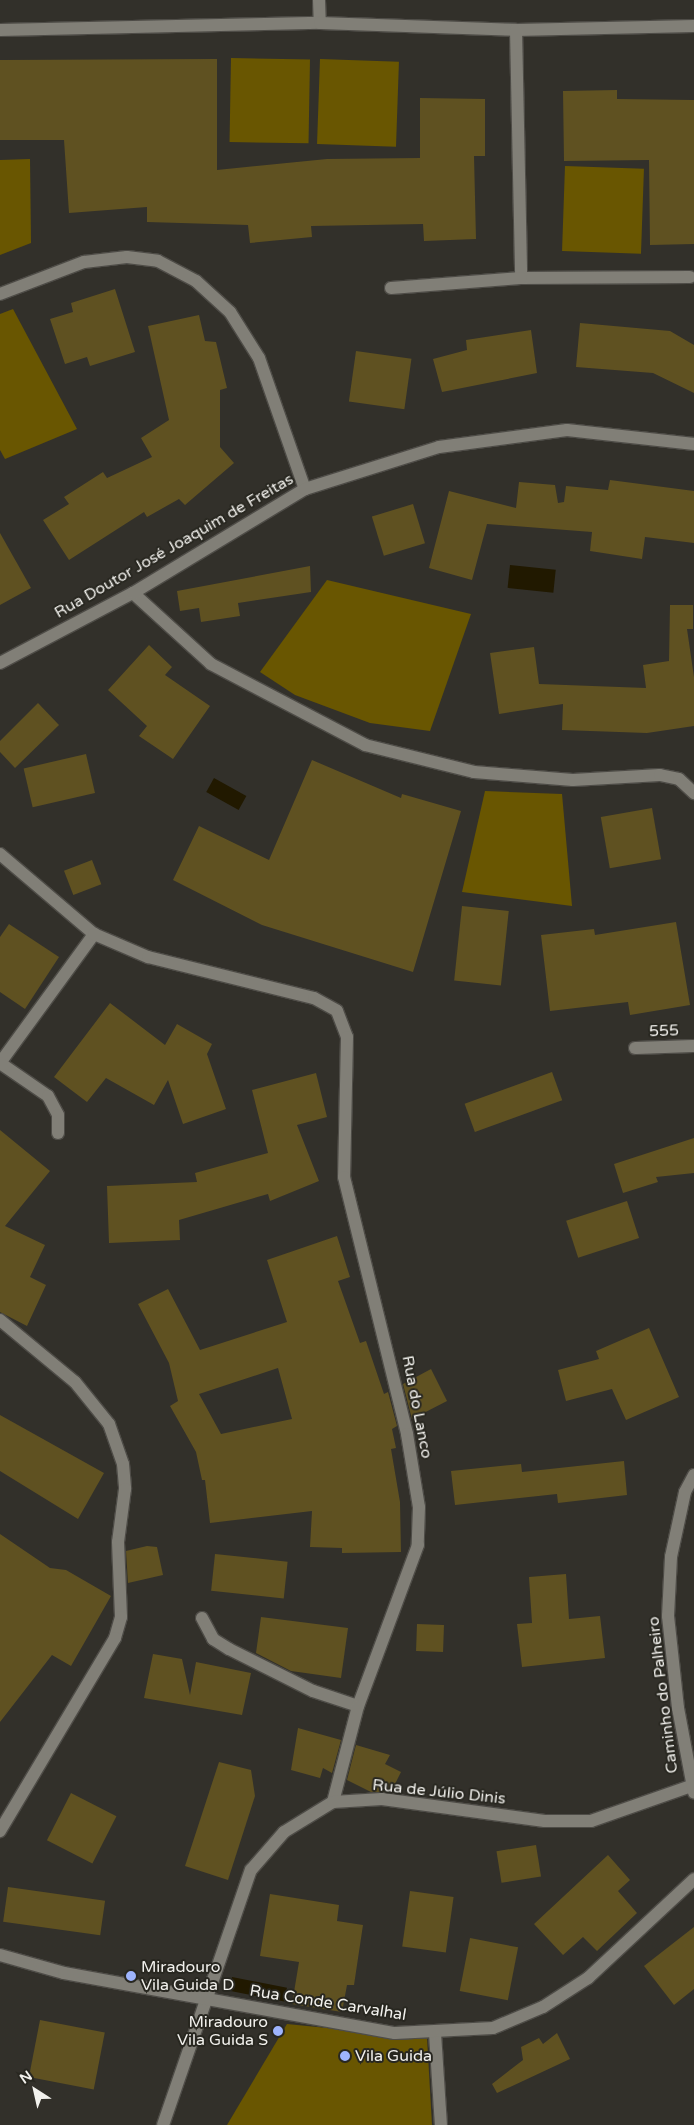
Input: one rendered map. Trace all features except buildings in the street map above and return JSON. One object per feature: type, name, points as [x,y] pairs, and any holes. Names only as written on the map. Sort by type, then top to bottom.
[{"type":"street","points":[[319,0],[320,23]]},
{"type":"street","points":[[0,30],[320,23],[516,30],[694,26]]},
{"type":"street","points":[[516,30],[521,278]]},
{"type":"street","points":[[0,294],[84,262],[127,257],[158,261],[196,281],[230,312],[258,358],[305,489]]},
{"type":"street","points":[[391,288],[521,278],[690,277]]},
{"type":"street","name":"Rua Doutor José Joaquim de Freitas","points":[[0,663],[133,593],[305,489],[439,447],[567,430],[694,444]]},
{"type":"street","points":[[133,593],[211,664],[365,745],[474,772],[573,780],[660,775],[679,779],[694,793]]},
{"type":"street","points":[[0,854],[94,934],[0,1063],[48,1096],[58,1115],[58,1133]]},
{"type":"street","name":"Rua do Lanco","points":[[94,934],[148,957],[314,998],[337,1011],[347,1037],[344,1177],[364,1270],[389,1350],[418,1507],[418,1545],[413,1567],[358,1706],[333,1802]]},
{"type":"street","name":"555","points":[[635,1048],[694,1046]]},
{"type":"street","points":[[0,1320],[75,1382],[109,1424],[123,1464],[125,1489],[118,1542],[122,1597],[117,1631],[0,1831]]},
{"type":"street","name":"Caminho do Palheiro","points":[[692,1790],[668,1616],[671,1557],[684,1492],[694,1475]]},
{"type":"street","points":[[202,1618],[213,1638],[229,1648],[313,1691],[358,1706]]},
{"type":"street","name":"Rua de Júlio Dinis","points":[[163,2125],[251,1870],[284,1832],[333,1802],[382,1799],[545,1821],[591,1821],[692,1790]]},
{"type":"street","name":"Rua Conde Carvalhal","points":[[0,1955],[64,1974],[394,2033],[434,2033],[493,2028],[543,2007],[588,1978],[694,1879]]},
{"type":"street","points":[[434,2033],[441,2125]]},
{"type":"shaded area","points":[[231,58],[310,59],[309,143],[230,142]]},
{"type":"shaded area","points":[[320,59],[399,62],[396,147],[317,144]]},
{"type":"shaded area","points":[[30,159],[31,243],[0,255],[0,160]]},
{"type":"shaded area","points":[[565,166],[644,169],[641,254],[562,251]]},
{"type":"shaded area","points":[[13,309],[77,429],[5,459],[0,450],[0,314]]},
{"type":"shaded area","points":[[510,565],[556,570],[553,593],[508,588]]},
{"type":"shaded area","points":[[327,580],[471,614],[430,731],[370,723],[295,695],[260,672]]},
{"type":"shaded area","points":[[214,778],[246,796],[239,810],[206,792]]},
{"type":"shaded area","points":[[485,791],[562,794],[572,906],[462,892]]},
{"type":"shaded area","points":[[232,1977],[287,1988],[284,2001],[229,1991]]},
{"type":"shaded area","points":[[287,2024],[427,2038],[432,2125],[227,2125]]},
{"type":"place","name":"Miradouro Vila Guida D","points":[[131,1976]]},
{"type":"place","name":"Miradouro Vila Guida S","points":[[278,2031]]},
{"type":"place","name":"Vila Guida","points":[[345,2056]]}]
